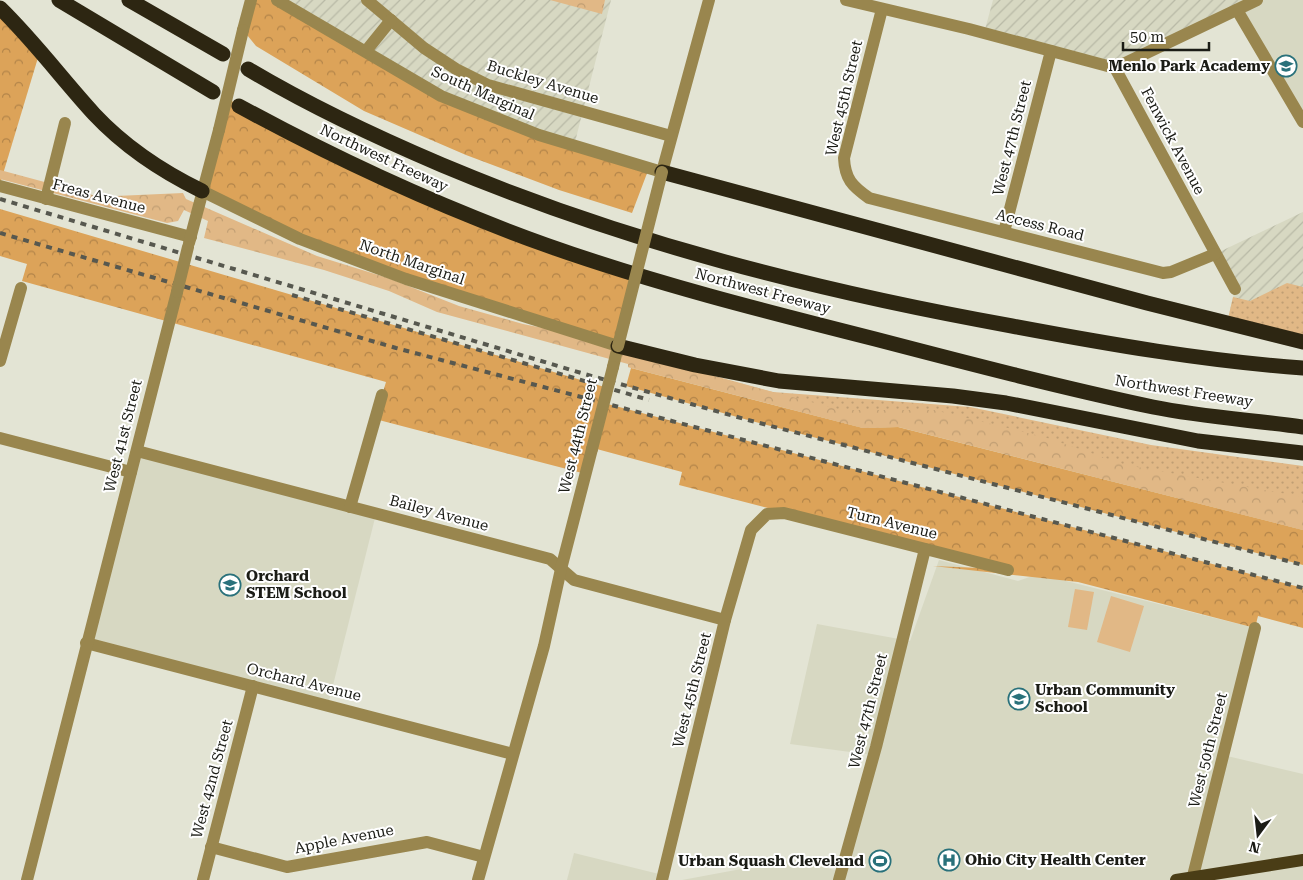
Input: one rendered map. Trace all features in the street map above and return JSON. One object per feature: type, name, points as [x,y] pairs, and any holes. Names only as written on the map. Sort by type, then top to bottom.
[{"type":"highway","points":[[59,0],[213,92]]},
{"type":"highway","points":[[129,0],[223,54]]},
{"type":"highway","points":[[0,8],[18,25],[95,115],[120,138],[157,166],[202,191]]},
{"type":"highway","name":"Northwest Freeway","points":[[248,69],[318,108],[387,141],[493,186],[554,210],[700,256],[827,289],[923,310],[1141,349],[1303,368]]},
{"type":"highway","name":"Northwest Freeway","points":[[239,106],[356,167],[422,197],[547,245],[630,273],[775,314],[1070,388],[1156,407],[1303,427]]},
{"type":"highway","points":[[662,172],[1147,303],[1303,342]]},
{"type":"highway","points":[[618,346],[694,365],[779,381],[953,396],[1006,403],[1198,441],[1303,453]]},
{"type":"main road","points":[[1176,880],[1303,860]]},
{"type":"street","name":"West 41st Street","points":[[27,880],[251,0]]},
{"type":"street","name":"South Marginal","points":[[277,0],[450,99],[539,135],[662,172]]},
{"type":"street","name":"Buckley Avenue","points":[[367,0],[424,48],[456,69],[488,85],[671,136]]},
{"type":"street","name":"West 44th Street","points":[[478,880],[544,646],[561,569],[671,136],[708,0]]},
{"type":"street","points":[[846,0],[1115,68],[1246,4],[1303,122]]},
{"type":"street","name":"West 45th Street","points":[[858,190],[850,184],[846,177],[844,158],[882,9]]},
{"type":"street","points":[[366,51],[390,20]]},
{"type":"street","name":"West 47th Street","points":[[1004,232],[1051,51]]},
{"type":"street","name":"Fenwick Avenue","points":[[1115,68],[1235,289]]},
{"type":"street","points":[[46,199],[65,123]]},
{"type":"street","name":"Freas Avenue","points":[[0,186],[189,242]]},
{"type":"street","name":"Access Road","points":[[858,190],[869,198],[1163,273],[1171,272],[1215,254]]},
{"type":"street","name":"North Marginal","points":[[202,191],[300,240],[388,272],[618,346]]},
{"type":"street","points":[[0,361],[22,288]]},
{"type":"street","points":[[350,507],[382,395]]},
{"type":"street","points":[[0,438],[131,472]]},
{"type":"street","name":"Bailey Avenue","points":[[136,451],[550,559],[574,580],[725,620]]},
{"type":"street","name":"Turn Avenue","points":[[767,514],[784,513],[1008,570]]},
{"type":"street","name":"West 45th Street","points":[[662,880],[725,620],[751,530],[767,514]]},
{"type":"street","name":"West 47th Street","points":[[840,880],[874,755],[925,548]]},
{"type":"street","name":"West 50th Street","points":[[1192,878],[1255,628]]},
{"type":"street","name":"Orchard Avenue","points":[[86,643],[513,754]]},
{"type":"street","name":"West 42nd Street","points":[[203,880],[253,686]]},
{"type":"street","name":"Apple Avenue","points":[[211,847],[287,867],[427,842],[484,857]]},
{"type":"shaded area","points":[[277,0],[611,0],[574,146],[441,96]]},
{"type":"shaded area","points":[[993,0],[1257,0],[1115,68],[984,33]]},
{"type":"shaded area","name":"Menlo Park Academy","points":[[1257,0],[1303,0],[1303,122],[1237,10]]},
{"type":"shaded area","points":[[1303,212],[1303,329],[1227,323],[1235,289],[1215,254]]},
{"type":"shaded area","name":"Orchard STEM School","points":[[137,451],[376,514],[328,705],[86,643]]},
{"type":"shaded area","name":"Urban Community School","points":[[939,560],[1018,581],[1038,574],[1255,628],[1223,755],[1303,774],[1303,880],[682,880],[794,859],[842,872],[873,755],[790,744],[817,624],[910,641]]},
{"type":"shaded area","points":[[574,853],[663,875],[662,880],[567,880]]},
{"type":"green space","points":[[251,0],[277,0],[441,96],[649,168],[632,213],[559,190],[466,155],[364,111],[256,46],[243,30]]},
{"type":"green space","points":[[550,0],[605,0],[602,14]]},
{"type":"green space","points":[[0,8],[40,51],[0,184]]},
{"type":"green space","points":[[226,98],[356,167],[637,274],[618,346],[406,279],[202,191]]},
{"type":"green space","points":[[0,170],[115,201],[116,196],[183,193],[186,199],[317,256],[388,278],[459,306],[842,410],[934,410],[1044,437],[1126,465],[1303,497],[1303,530],[899,427],[863,428],[628,367],[628,364],[437,312],[389,291],[324,270],[204,238],[208,221],[184,210],[178,221],[167,223],[0,179]]},
{"type":"green space","points":[[0,209],[608,388],[604,403],[1303,588],[1303,628],[1258,616],[1255,628],[1078,582],[933,566],[1004,569],[679,485],[682,472],[593,448],[586,474],[375,419],[386,382],[22,281],[27,264],[0,256]]},
{"type":"green space","points":[[1287,283],[1303,287],[1303,342],[1227,323],[1233,297],[1250,301]]},
{"type":"green space","points":[[631,353],[773,392],[970,407],[1151,445],[1303,466],[1303,530],[899,427],[863,428],[628,367]]},
{"type":"green space","points":[[631,368],[863,428],[898,427],[1303,530],[1303,565],[748,420],[626,386]]},
{"type":"green space","points":[[1075,589],[1094,592],[1087,630],[1068,627]]},
{"type":"green space","points":[[1111,596],[1144,606],[1130,652],[1097,642]]},
{"type":"railway","points":[[0,199],[588,375],[748,420],[1303,565]]},
{"type":"railway","points":[[0,233],[396,348],[1303,588]]},
{"type":"railway","points":[[292,295],[649,400]]},
{"type":"place","name":"Menlo Park Academy","points":[[1286,66]]},
{"type":"place","name":"Orchard STEM School","points":[[230,585]]},
{"type":"place","name":"Urban Community School","points":[[1019,699]]},
{"type":"place","name":"Ohio City Health Center","points":[[949,860]]},
{"type":"place","name":"Urban Squash Cleveland","points":[[880,861]]}]
